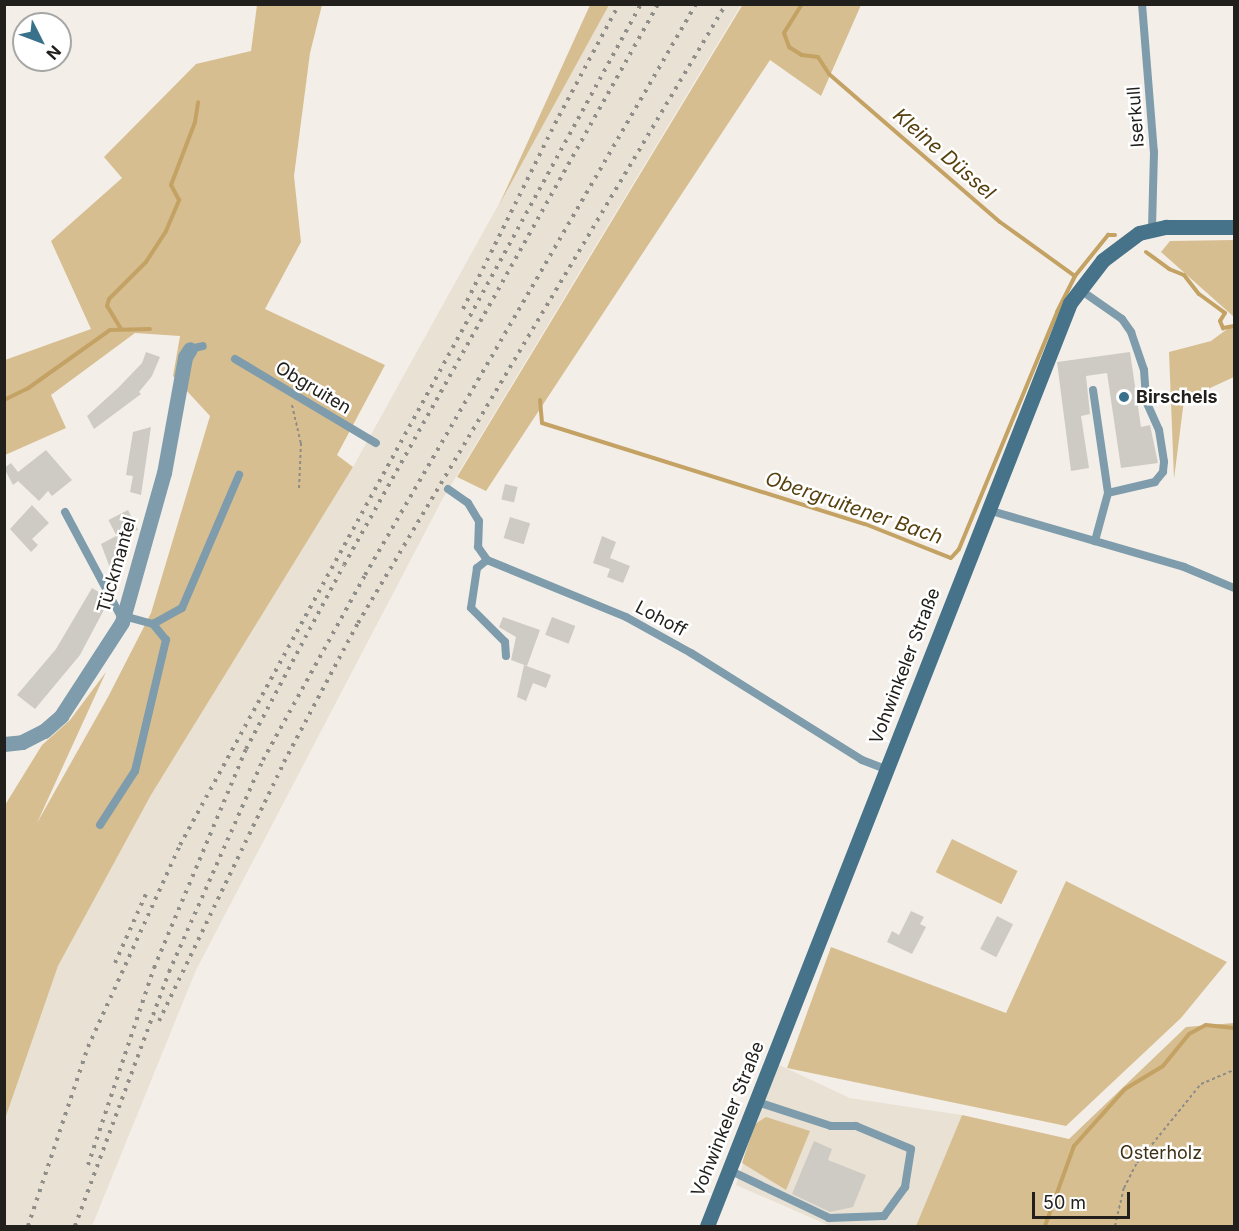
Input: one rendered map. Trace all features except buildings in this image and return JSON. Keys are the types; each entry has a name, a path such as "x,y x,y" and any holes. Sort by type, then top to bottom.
{"street":[{"name":"Vohwinkeler Straße","path":"706,1227 757,1102 1065,312 1078,288 1117,248 1152,228 1234,227"},
{"name":"Tückmantel","path":"4,744 22,742 45,731 61,716 123,619 164,473 185,357 196,348"}],"lane":[{"name":"Iserkull","path":"1142,4 1154,152 1152,228"},
{"path":"1078,288 1115,314 1131,332 1144,370 1146,401 1159,430 1164,462 1163,472 1155,482 1108,493"},
{"name":"Obgruiten","path":"235,359 376,442"},
{"path":"1094,390 1108,493 1095,541"},
{"path":"65,512 107,585 123,619 153,624 182,608 239,475"},
{"path":"448,489 468,503 479,521 478,547 487,560 477,568 471,608 506,642 506,656"},
{"path":"986,510 1208,575 1234,588"},
{"name":"Lohoff","path":"487,560 626,618 691,653 862,760 885,769"},
{"path":"100,825 135,771 166,640 153,624"},
{"path":"729,1170 829,1218 884,1216 905,1188 911,1149 856,1126 831,1126 757,1102"}],"path":[{"path":"287,388 301,443 299,489"},
{"path":"1115,1227 1124,1188 1137,1163 1201,1084 1234,1071"}],"shaded area":[{"path":"609,5 741,5 442,500 196,970 92,1226 5,1226 5,1119 58,966 151,795 353,467"},
{"path":"777,1064 850,1098 962,1115 916,1226 830,1226 736,1185"}],"green space":[{"path":"743,4 861,5 821,96 770,60 486,491 457,477"},
{"path":"257,5 322,5 310,53 294,176 301,242 265,309 385,365 337,455 353,467 151,795 58,966 5,1119 5,805 42,745 70,720 106,672 37,823 108,697 151,613 210,416 173,376 180,336 135,333 51,395 66,428 5,455 5,360 91,329 51,241 122,178 104,157 196,64 251,51"},
{"path":"590,5 609,5 499,205"},
{"path":"1234,240 1234,317 1161,252 1170,241"},
{"path":"1234,324 1234,377 1184,400 1174,479 1169,352 1211,341"},
{"path":"952,839 1018,871 1001,904 936,872"},
{"path":"1066,881 1227,962 1181,1018 1066,1126 787,1068 831,947 1006,1013"},
{"name":"Osterholz","path":"1234,1023 1234,1226 916,1226 962,1115 1069,1139 1186,1027"},
{"path":"766,1117 810,1131 786,1190 742,1163 755,1124"}],"waterway":[{"name":"Kleine Düssel","path":"802,4 784,33 789,47 802,55 818,57 829,74 1000,222 1075,276 1108,235 1115,235"},
{"path":"121,329 107,306 109,299 146,262 166,231 179,200 171,185 195,122 198,102"},
{"name":"Kleine Düssel","path":"1146,252 1169,269 1184,275 1199,294 1225,313 1220,321 1223,328 1234,326"},
{"name":"Obergruitener Bach","path":"540,400 542,423 865,524 951,558 959,549 1057,312 1075,276"},
{"name":"Obergruitener Bach","path":"4,400 27,389 110,330 150,329"},
{"path":"1045,1226 1074,1146 1125,1089 1163,1066 1189,1034 1206,1025 1234,1028"}],"railway":[{"path":"463,309 559,116 619,4"},
{"path":"28,1226 88,1047 180,845 641,4"},
{"path":"88,1165 154,968 246,749 344,565 658,4"},
{"path":"75,1226 169,972 263,760 365,575 696,4"},
{"path":"159,1021 284,762 358,623 726,4"},
{"path":"115,963 146,894"}],"place":[{"name":"Birschels","path":"1124,397"}]}
